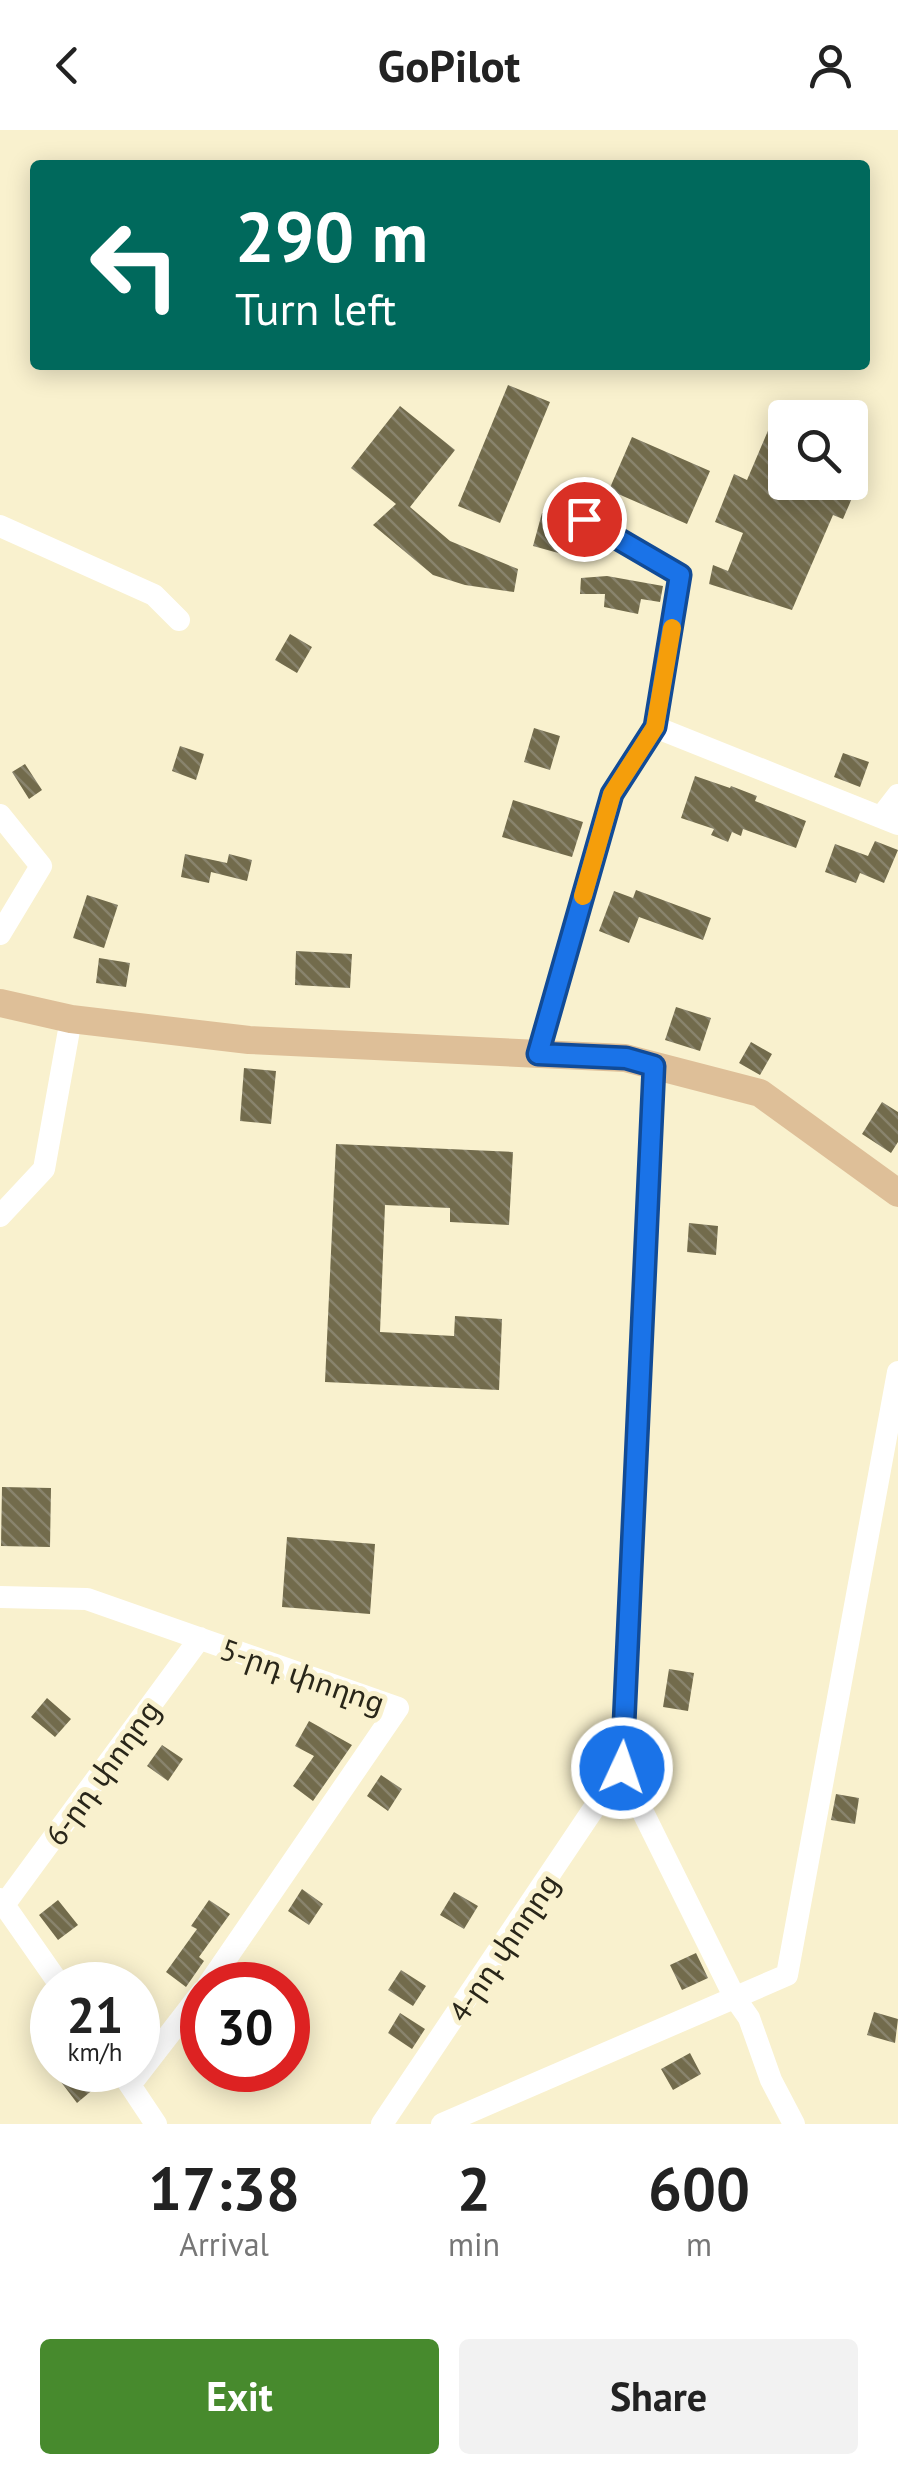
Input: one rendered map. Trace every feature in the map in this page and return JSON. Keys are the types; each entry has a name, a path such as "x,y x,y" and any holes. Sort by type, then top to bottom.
{"main road":[{"path":"0,1003 71,1019 249,1040 626,1058 760,1092 898,1193"}],"street":[{"path":"538,1054 612,794 655,727 680,575 584,519"},
{"path":"0,526 154,596 179,620"},
{"path":"655,727 889,820 898,795"},
{"path":"0,815 41,866 0,934"},
{"path":"0,1216 44,1169 71,1019"},
{"path":"654,1066 622,1768 735,1998 749,2018 771,2080 794,2124"},
{"path":"442,2124 787,1975 898,1372"},
{"name":"5-րդ փողոց","path":"0,1597 87,1599 398,1708 224,1962"},
{"name":"6-րդ փողոց","path":"2,1902 200,1638"},
{"name":"4-րդ փողոց","path":"382,2124 622,1768"},
{"path":"2,1902 44,1962"},
{"path":"160,2039 180,2017"},
{"path":"134,2092 156,2124"}],"building":[{"path":"508,385 550,402 500,523 458,506"},
{"path":"400,406 455,450 410,507 450,541 518,569 514,592 465,585 433,575 373,525 396,504 351,468"},
{"path":"768,431 768,500 851,500 843,519 833,515 792,610 709,584 713,565 728,571 743,533 715,522 734,474 747,480"},
{"path":"632,437 710,471 687,524 609,490"},
{"path":"542,513 569,521 562,554 533,546"},
{"path":"607,576 663,586 660,602 641,599 638,614 604,607 605,594 580,594 581,578"},
{"path":"290,634 312,647 297,673 275,660"},
{"path":"534,728 560,736 550,770 524,762"},
{"path":"180,746 204,754 196,780 172,771"},
{"path":"843,753 869,762 860,787 834,777"},
{"path":"25,764 42,790 29,799 12,772"},
{"path":"695,776 757,796 755,801 806,821 796,848 743,829 741,836 732,832 728,842 711,835 714,829 681,818"},
{"path":"513,800 583,822 572,857 502,837"},
{"path":"875,841 898,850 884,883 860,873 856,883 825,872 835,844 868,856"},
{"path":"185,854 227,863 229,854 252,860 247,881 211,872 209,883 181,877"},
{"path":"636,890 711,918 703,940 639,917 629,943 599,931 614,891 633,898"},
{"path":"87,895 118,905 104,948 73,938"},
{"path":"296,951 352,954 350,988 295,985"},
{"path":"99,958 130,963 126,987 96,983"},
{"path":"676,1007 711,1018 700,1051 665,1040"},
{"path":"751,1042 772,1054 760,1075 739,1063"},
{"path":"244,1068 276,1071 271,1124 240,1121"},
{"path":"882,1102 898,1112 898,1142 891,1153 862,1134"},
{"path":"336,1144 513,1152 509,1225 450,1222 450,1208 385,1205 380,1332 454,1336 455,1316 502,1319 499,1390 325,1382"},
{"path":"689,1223 718,1226 716,1255 687,1252"},
{"path":"2,1487 51,1488 50,1547 1,1546"},
{"path":"287,1537 375,1544 370,1614 282,1607"},
{"path":"669,1669 694,1673 688,1711 663,1707"},
{"path":"47,1698 71,1719 55,1737 31,1717"},
{"path":"309,1721 352,1745 313,1801 293,1786 314,1756 295,1746"},
{"path":"162,1745 183,1759 168,1781 147,1766"},
{"path":"381,1775 402,1789 388,1811 367,1796"},
{"path":"836,1794 859,1798 855,1824 831,1820"},
{"path":"302,1889 323,1904 309,1925 288,1911"},
{"path":"454,1892 478,1906 464,1929 440,1915"},
{"path":"58,1900 78,1925 58,1940 39,1915"},
{"path":"209,1900 230,1914 199,1957 203,1962 180,1962 180,1982 166,1972 197,1929 191,1926"},
{"path":"696,1953 708,1978 682,1990 670,1965"},
{"path":"401,1970 426,1986 413,2006 388,1990"},
{"path":"874,2012 898,2019 895,2043 867,2035"},
{"path":"400,2013 425,2029 412,2049 388,2033"},
{"path":"690,2053 701,2074 673,2090 661,2069"},
{"path":"69,2092 90,2092 77,2103"}],"slow traffic":[{"path":"583,896 612,794 655,727 672,628"}],"route":[{"path":"584,519 680,575 655,727 612,794 538,1054 626,1058 654,1066 622,1768"}]}
